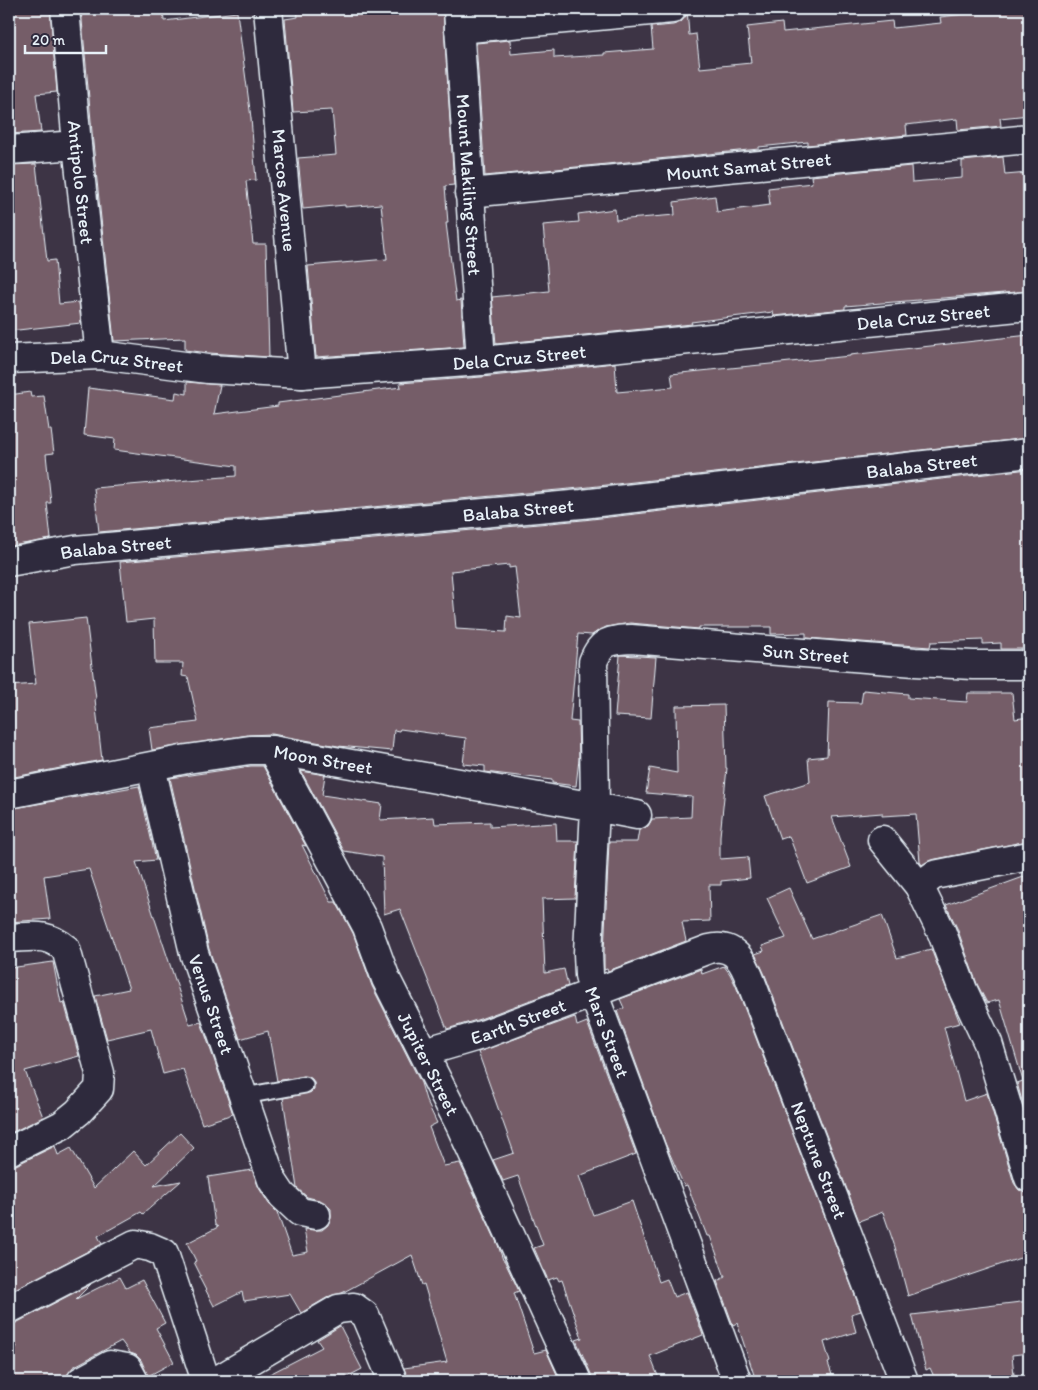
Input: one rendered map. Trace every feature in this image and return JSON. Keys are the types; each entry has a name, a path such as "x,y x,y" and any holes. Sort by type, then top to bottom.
{"street":[{"name":"Antipolo Street","path":"65,9 77,145 100,355"},
{"name":"Marcos Avenue","path":"268,9 302,374"},
{"path":"458,19 672,9"},
{"name":"Mount Makiling Street","path":"458,19 481,361"},
{"name":"Mount Samat Street","path":"469,194 1029,139"},
{"path":"9,150 77,145"},
{"name":"Dela Cruz Street","path":"9,359 100,355 208,369 302,374 481,361 1029,306"},
{"name":"Balaba Street","path":"9,562 75,550 582,504 1029,453"},
{"name":"Sun Street","path":"593,662 599,648 605,643 631,639 916,662 1029,665"},
{"name":"Mars Street","path":"593,662 595,807 588,953 589,975 593,992 737,1381"},
{"name":"Moon Street","path":"9,794 231,752 272,750 637,815"},
{"name":"Jupiter Street","path":"272,750 367,927 386,979 460,1125 577,1381"},
{"name":"Venus Street","path":"151,767 194,953 272,1180 282,1195 300,1212 316,1215"},
{"path":"882,840 919,886 942,933 963,990 988,1043 1029,1178"},
{"path":"919,886 934,874 1029,856"},
{"path":"9,938 43,936 56,940 66,949 100,1073 99,1089 78,1112 62,1125 9,1151"},
{"name":"Earth Street","path":"424,1052 485,1034 709,949 722,948"},
{"name":"Neptune Street","path":"722,948 733,952 740,958 744,967 904,1381"},
{"path":"9,1309 135,1244 150,1247 164,1253 206,1381"},
{"path":"216,1381 338,1309 354,1307 365,1315 392,1381"},
{"path":"81,1381 110,1365 127,1368 134,1381"}],"lane":[{"path":"244,1096 305,1085"}],"building":[{"path":"9,9 50,9 57,92 36,94 41,132 9,134 9,106 11,105"},
{"path":"81,9 163,9 164,21 237,12 251,118 256,180 246,181 253,244 266,244 269,357 185,350 185,338 114,341"},
{"path":"297,9 443,9 454,185 445,186 448,223 446,223 456,301 461,300 464,347 316,357 308,266 387,259 381,204 303,209 298,158 336,155 332,110 293,112 285,19 298,17"},
{"path":"687,9 689,35 696,34 700,68 751,63 747,27 782,23 783,32 892,21 893,28 941,23 940,17 1005,9 1029,9 1029,115 1000,118 1001,126 958,130 957,119 906,125 907,135 808,145 808,142 759,147 759,149 485,176 476,43 510,40 511,54 554,50 554,58 604,55 604,53 653,49 651,27 673,25 681,22 686,16"},
{"path":"1003,157 1005,175 1029,173 1029,291 845,306 845,309 774,316 773,312 691,322 692,324 496,344 492,297 549,291 543,225 579,222 578,214 615,209 616,220 675,215 674,202 715,196 717,212 770,205 768,188 812,183 811,176 911,166 912,182 962,178 962,161"},
{"path":"36,164 47,261 55,260 59,304 79,302 81,323 9,331 9,165"},
{"path":"1029,335 1029,438 580,488 99,532 94,488 236,476 236,466 114,450 115,439 84,435 88,388 175,399 176,392 187,394 187,382 220,385 214,414 278,406 278,403 401,387 400,383 482,377 615,363 617,392 673,387 671,374"},
{"path":"30,392 31,397 44,396 49,430 51,430 54,453 46,454 51,503 47,503 51,539 12,546 9,513 9,473 12,472 9,442 9,395"},
{"path":"1029,469 1029,649 1001,649 1001,643 983,644 983,640 931,642 930,647 806,638 806,633 771,634 771,627 699,627 699,629 630,623 606,627 592,635 578,634 570,721 578,722 579,759 576,786 552,783 552,780 485,772 485,766 463,764 466,738 400,729 399,731 394,730 392,751 338,746 272,734 248,735 152,750 149,728 198,722 188,677 182,676 183,663 155,663 154,619 126,622 120,562 583,520","holes":["509,565 509,568 515,567 521,618 507,616 506,632 456,629 451,571"]},
{"path":"86,618 102,760 9,778 9,686 36,684 29,624"},
{"path":"620,655 656,657 651,718 615,716"},
{"path":"863,690 908,694 908,698 967,702 968,693 1012,693 1015,719 1029,717 1029,841 931,860 922,865 920,862 916,814 882,816 882,813 832,817 851,867 807,883 789,836 780,839 765,796 810,782 808,758 827,756 829,702 861,703"},
{"path":"724,705 727,768 720,836 720,859 748,857 750,878 721,881 721,885 709,885 710,921 682,922 686,941 608,971 607,969 604,970 609,842 637,842 639,830 648,826 652,819 691,817 692,797 646,793 650,768 677,773 676,706"},
{"path":"251,766 263,766 306,846 302,845 331,902 336,902 353,933 372,986 421,1083 426,1100 437,1123 429,1127 444,1166 460,1163 498,1245 503,1260 519,1291 514,1293 534,1353 546,1350 560,1381 408,1381 404,1368 447,1362 424,1284 422,1285 412,1255 342,1293 330,1296 301,1313 290,1294 244,1301 242,1292 214,1306 199,1277 201,1276 194,1262 196,1261 187,1243 218,1227 215,1225 208,1177 252,1170 259,1188 269,1204 277,1212 292,1255 308,1252 304,1229 322,1230 328,1225 331,1217 331,1209 326,1204 307,1197 297,1188 283,1098 311,1092 314,1089 314,1083 312,1079 304,1076 277,1081 268,1031 240,1039 209,949 170,778"},
{"path":"301,771 325,775 322,795 382,804 380,820 434,817 435,824 490,822 490,827 556,823 557,841 578,841 575,898 542,899 545,973 564,969 568,986 480,1019 447,1029 400,909 384,914 382,857 344,851"},
{"path":"139,786 156,860 136,862 190,1025 201,1022 233,1114 202,1124 183,1069 163,1074 151,1029 107,1039 95,996 129,989 89,869 44,876 50,919 9,922 9,809"},
{"path":"1029,875 1029,1125 1017,1083 1023,1081 999,1000 987,1003 977,984 957,928 946,905"},
{"path":"789,888 812,939 882,915 897,958 931,949 960,1023 944,1027 964,1101 987,1093 1014,1183 1019,1190 1029,1193 1029,1255 908,1296 895,1247 883,1212 859,1221 765,975 755,954 764,951 762,946 786,938 767,898"},
{"path":"53,962 61,1003 64,1002 79,1056 25,1071 43,1117 9,1134 9,968"},
{"path":"724,966 736,986 861,1311 851,1314 856,1332 824,1342 834,1381 756,1381 737,1323 733,1325 717,1281 725,1277 710,1236 707,1236 687,1185 684,1186 665,1143 617,1011 624,1008 620,999 701,969 702,974"},
{"path":"575,1017 577,1026 587,1022 636,1154 579,1176 593,1215 632,1201 659,1282 667,1279 674,1297 687,1292 703,1335 650,1356 660,1381 592,1381 591,1374 576,1340 582,1338 562,1280 559,1281 557,1277 548,1280 534,1248 543,1245 518,1176 503,1181 493,1160 514,1153 478,1052"},
{"path":"180,1133 194,1148 154,1186 181,1181 143,1214 141,1212 98,1236 102,1244 9,1292 9,1166 16,1165 55,1146 58,1155 71,1148 94,1188 133,1151 146,1165"},
{"path":"120,1277 126,1288 142,1280 165,1323 156,1328 174,1362 148,1376 141,1360 136,1355 130,1353 121,1341 73,1367 67,1376 59,1381 9,1381 9,1353 17,1347 9,1333 9,1325 91,1284 76,1299"},
{"path":"1029,1301 1029,1353 1012,1355 1014,1375 974,1381 957,1381 953,1374 936,1381 930,1368 926,1370 912,1315"},
{"path":"340,1326 362,1369 339,1381 256,1381 322,1347 317,1340"}]}
